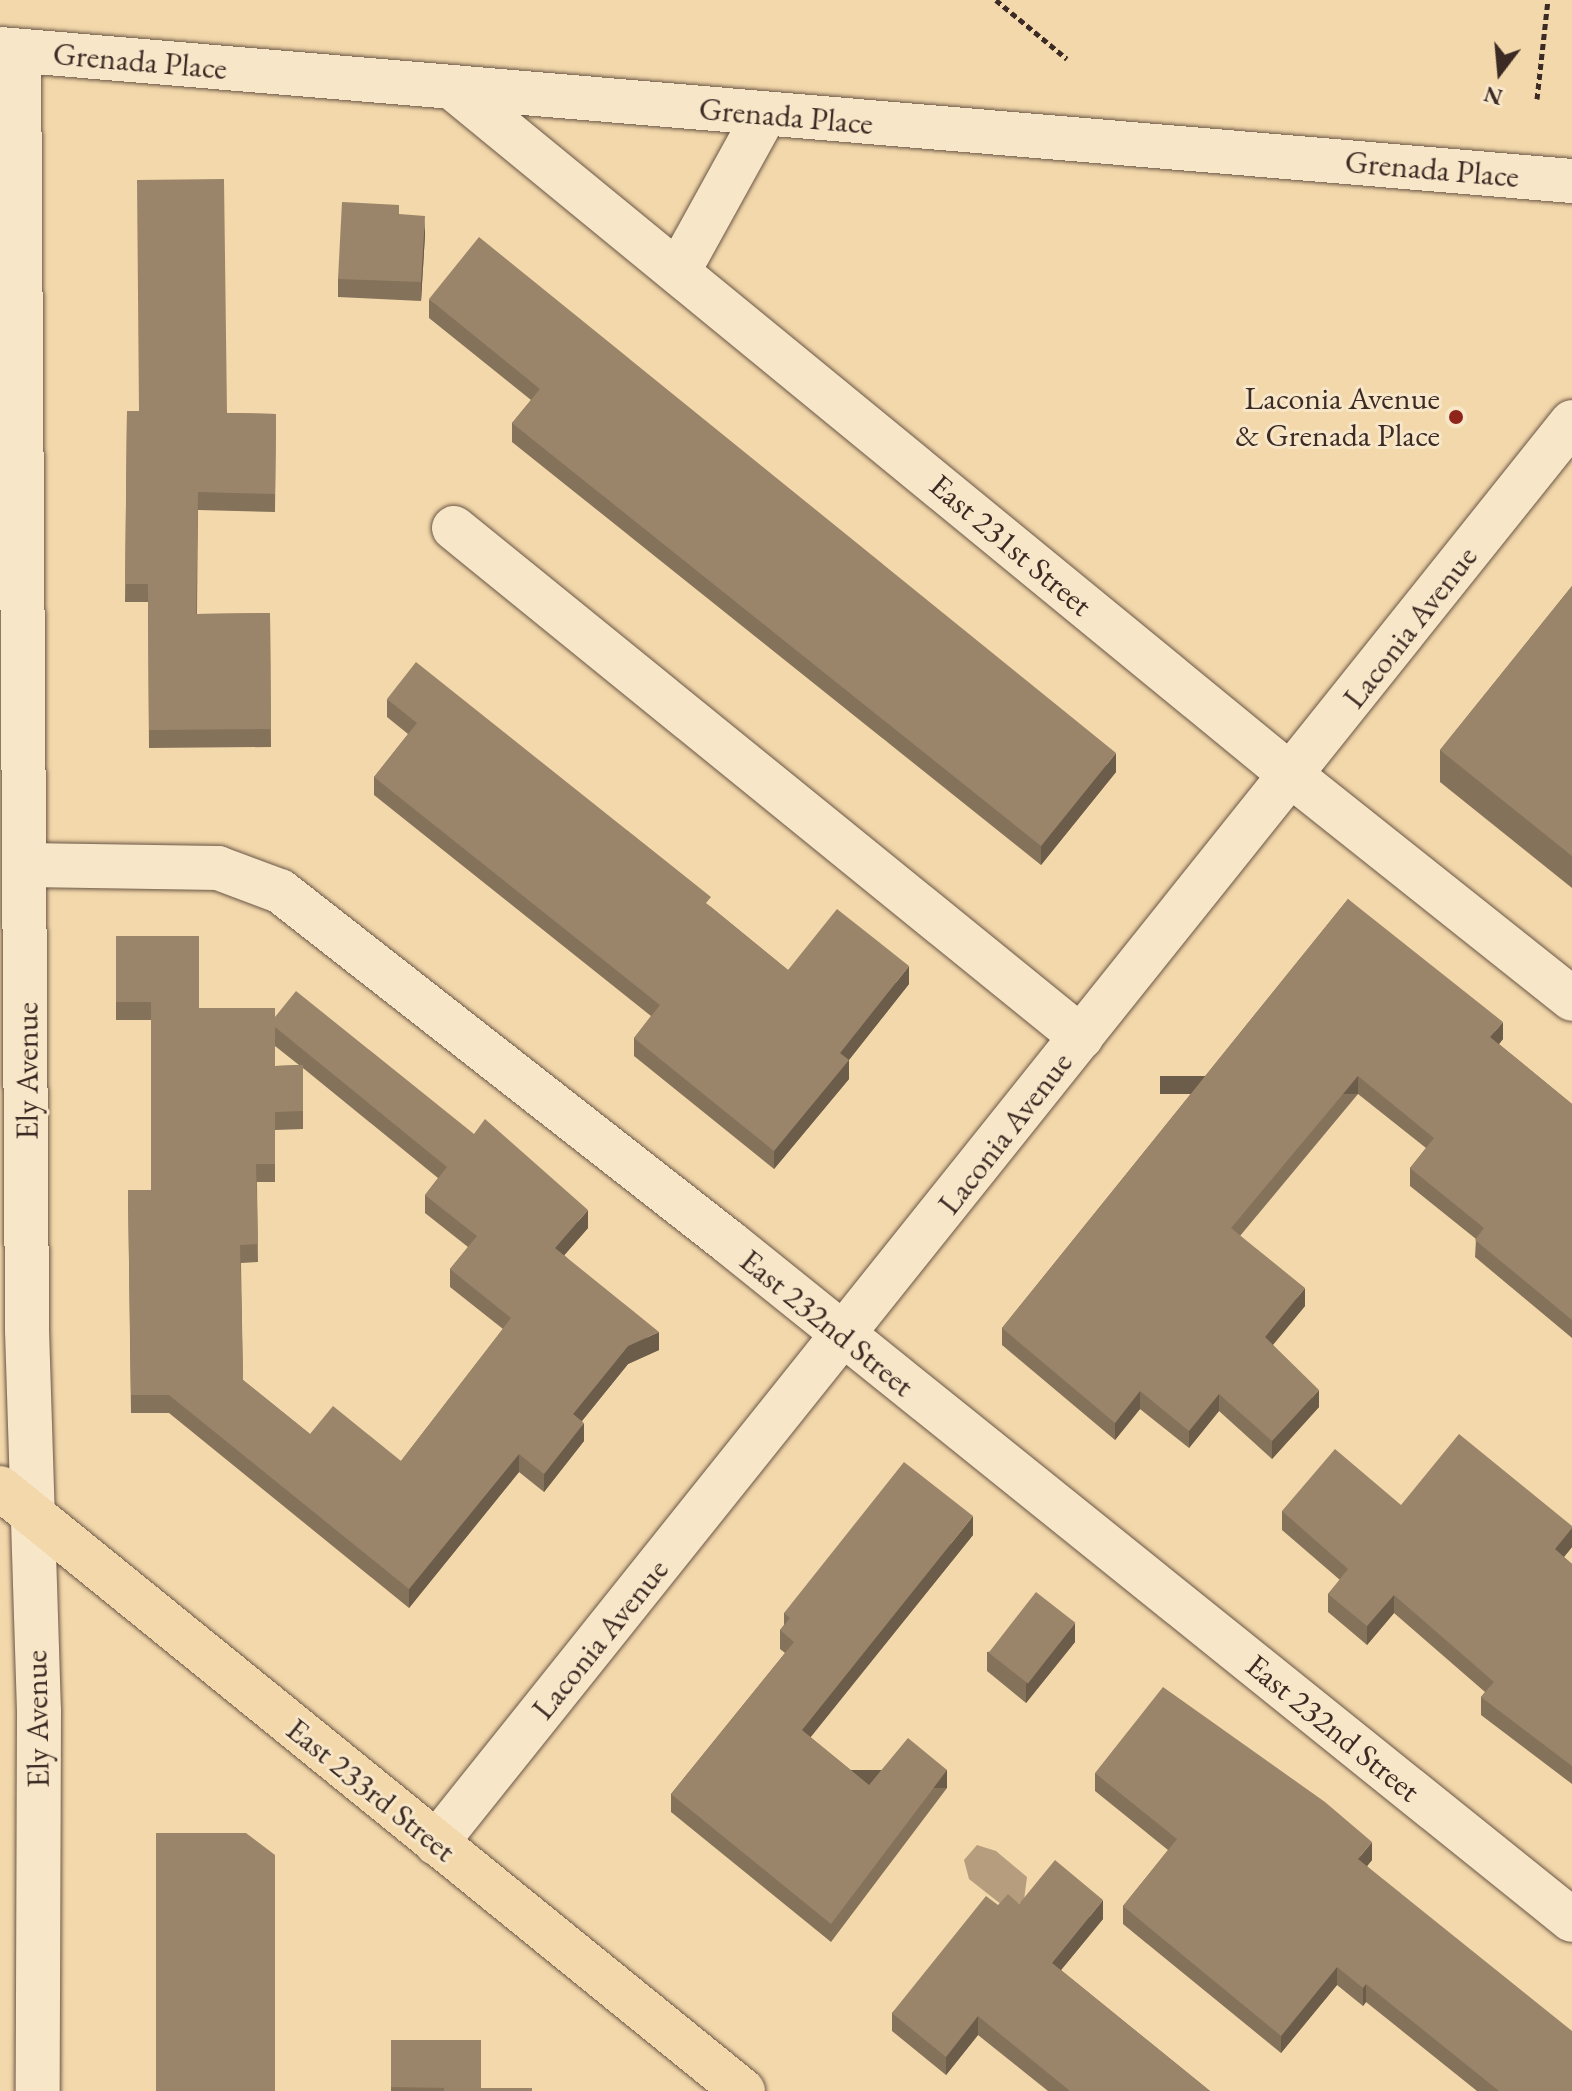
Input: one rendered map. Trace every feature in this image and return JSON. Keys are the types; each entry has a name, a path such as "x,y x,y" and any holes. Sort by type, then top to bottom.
{"main road":[{"name":"East 233rd Street","path":"10,1514 436,1843 734,2088"}],"street":[{"name":"Grenada Place","path":"9,50 1572,181"},
{"name":"Ely Avenue","path":"9,50 10,373 27,865 10,1514 39,1711 38,2091"},
{"name":"East 231st Street","path":"453,88 679,270 1292,776 1572,999"},
{"path":"679,270 765,114"},
{"name":"Laconia Avenue","path":"436,1843 1572,422"},
{"path":"454,528 1081,1037"},
{"name":"East 232nd Street","path":"27,865 218,868 280,891 1572,1920"}],"path":[{"path":"996,0 1067,59"},
{"path":"1537,99 1548,0"}],"shaded area":[{"path":"977,1845 996,1851 1027,1877 1024,1900 1014,1907 1002,1905 969,1879 964,1860"}],"building":[{"path":"224,179 227,413 276,414 275,494 198,492 196,614 270,613 271,729 149,730 148,584 125,584 127,411 139,411 137,180"},
{"path":"342,202 399,205 399,214 425,216 421,282 338,279"},
{"path":"479,237 1116,753 1041,846 512,423 540,389 429,299"},
{"path":"1572,586 1572,856 1440,750"},
{"path":"416,662 711,897 706,903 788,970 837,909 909,966 840,1053 849,1060 774,1151 634,1038 660,1005 374,777 417,723 387,699"},
{"path":"1348,899 1503,1022 1490,1037 1572,1104 1572,1320 1475,1240 1484,1228 1410,1168 1434,1138 1358,1076 1231,1228 1305,1288 1265,1337 1319,1390 1272,1441 1219,1394 1189,1431 1140,1391 1115,1423 1002,1328"},
{"path":"116,936 199,936 199,1008 275,1008 275,1017 296,991 474,1134 485,1119 588,1210 555,1248 659,1332 628,1346 573,1414 584,1423 544,1474 519,1454 409,1589 169,1395 131,1395 128,1190 151,1190 151,1002 116,1002","holes":["275,1027 447,1167 425,1195 477,1236 450,1269 511,1318 401,1461 333,1406 310,1434 243,1380 240,1245 258,1244 256,1164 275,1164 275,1112 303,1111 303,1065 275,1066"]},
{"path":"1459,1434 1572,1526 1555,1549 1572,1564 1572,1766 1481,1697 1494,1682 1394,1595 1367,1626 1328,1594 1348,1569 1282,1511 1335,1449 1401,1505"},
{"path":"904,1462 973,1516 802,1730 869,1785 908,1738 947,1770 831,1924 671,1794 794,1642 780,1630 790,1618 784,1613"},
{"path":"1036,1592 1075,1623 1028,1683 989,1653"},
{"path":"1163,1687 1325,1802 1372,1842 1358,1859 1572,2031 1572,2091 1499,2091 1366,1984 1363,1988 1337,1967 1281,2036 1123,1906 1177,1839 1095,1773"},
{"path":"156,1833 246,1833 275,1855 275,2091 156,2091"},
{"path":"1055,1860 1103,1900 1052,1963 1210,2091 1070,2091 978,2016 946,2057 892,2013 986,1896 998,1905 1008,1894 1019,1904"},
{"path":"391,2040 481,2040 481,2088 532,2088 532,2091 444,2091 444,2088 391,2087"}],"place":[{"name":"Laconia Avenue & Grenada Place","path":"1456,417"}]}
